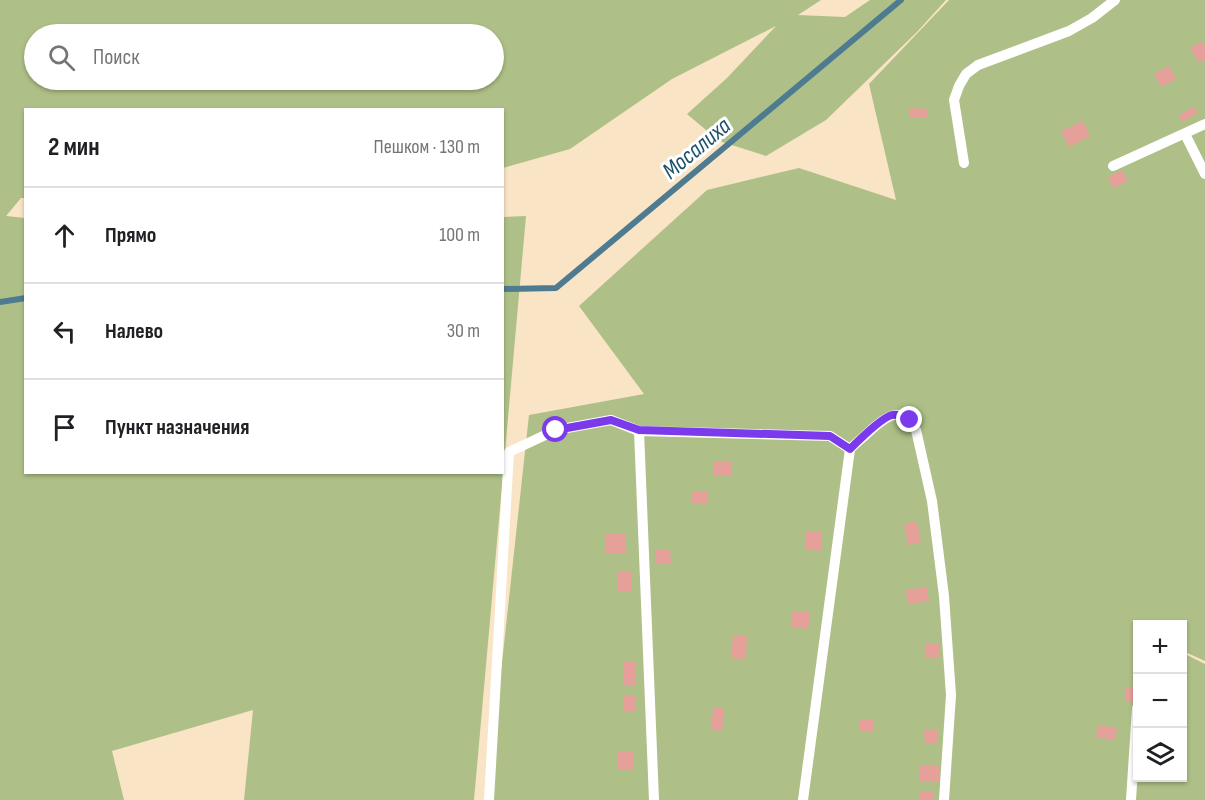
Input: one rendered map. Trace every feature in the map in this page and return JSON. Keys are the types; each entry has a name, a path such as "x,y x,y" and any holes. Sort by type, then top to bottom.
{"lane":[{"path":"964,163 954,100 958,86 966,74 978,65 1069,32 1115,0"},
{"path":"1113,166 1205,124"},
{"path":"1185,134 1205,174"},
{"path":"803,800 850,449 884,419 893,415 910,420 916,430 932,501 945,607 951,695 944,800"},
{"path":"489,800 509,452 556,430 611,420 639,430 830,436 850,449"},
{"path":"639,430 654,800"},
{"path":"1131,800 1136,728"}],"green space":[{"path":"0,0 821,0 798,15 845,17 870,0 946,0 917,32 826,120 766,156 719,141 687,114 727,78 776,26 672,79 570,149 504,168 504,108 24,108 24,198 21,198 6,216 24,218 24,474 503,474 474,800 244,800 253,710 112,751 124,800 0,800"},
{"path":"949,0 1205,0 1205,661 1187,653 1187,620 1133,620 1133,782 1187,782 1187,655 1205,664 1205,800 487,800 529,415 644,394 579,306 707,190 799,168 896,200 869,84"},
{"path":"526,216 504,463 504,217"}],"building":[{"path":"1202,41 1205,47 1205,59 1199,63 1190,48"},
{"path":"1169,66 1176,79 1161,87 1154,74"},
{"path":"1194,107 1198,113 1182,122 1179,115"},
{"path":"910,108 927,109 927,118 909,117"},
{"path":"1083,121 1090,136 1069,147 1061,131"},
{"path":"1122,170 1128,181 1113,188 1108,177"},
{"path":"713,461 731,461 732,476 713,476"},
{"path":"692,492 708,492 708,504 692,504"},
{"path":"917,521 921,542 908,545 904,524"},
{"path":"806,531 822,532 821,551 805,549"},
{"path":"606,534 625,534 625,554 605,554"},
{"path":"655,549 670,549 671,563 656,563"},
{"path":"617,572 631,572 631,591 617,591"},
{"path":"927,587 929,601 908,604 906,590"},
{"path":"792,611 810,612 808,629 791,627"},
{"path":"733,635 747,636 746,659 731,658"},
{"path":"925,644 939,644 940,657 926,658"},
{"path":"623,662 636,662 636,685 623,685"},
{"path":"1125,688 1133,688 1133,701 1125,702"},
{"path":"623,695 635,695 635,712 623,712"},
{"path":"713,708 724,708 722,731 711,730"},
{"path":"859,719 873,719 873,732 859,732"},
{"path":"1098,725 1117,728 1115,740 1096,737"},
{"path":"924,729 938,729 938,743 925,743"},
{"path":"618,752 633,752 633,770 618,770"},
{"path":"919,765 939,765 939,782 919,782"},
{"path":"919,791 934,791 934,800 920,800"}],"waterway":[{"name":"Мосалиха","path":"504,289 556,288 901,0"},
{"name":"Мосалиха","path":"0,302 24,298"}],"route":[{"path":"556,430 611,420 639,430 830,436 850,449 884,419 893,415 910,420"}]}
